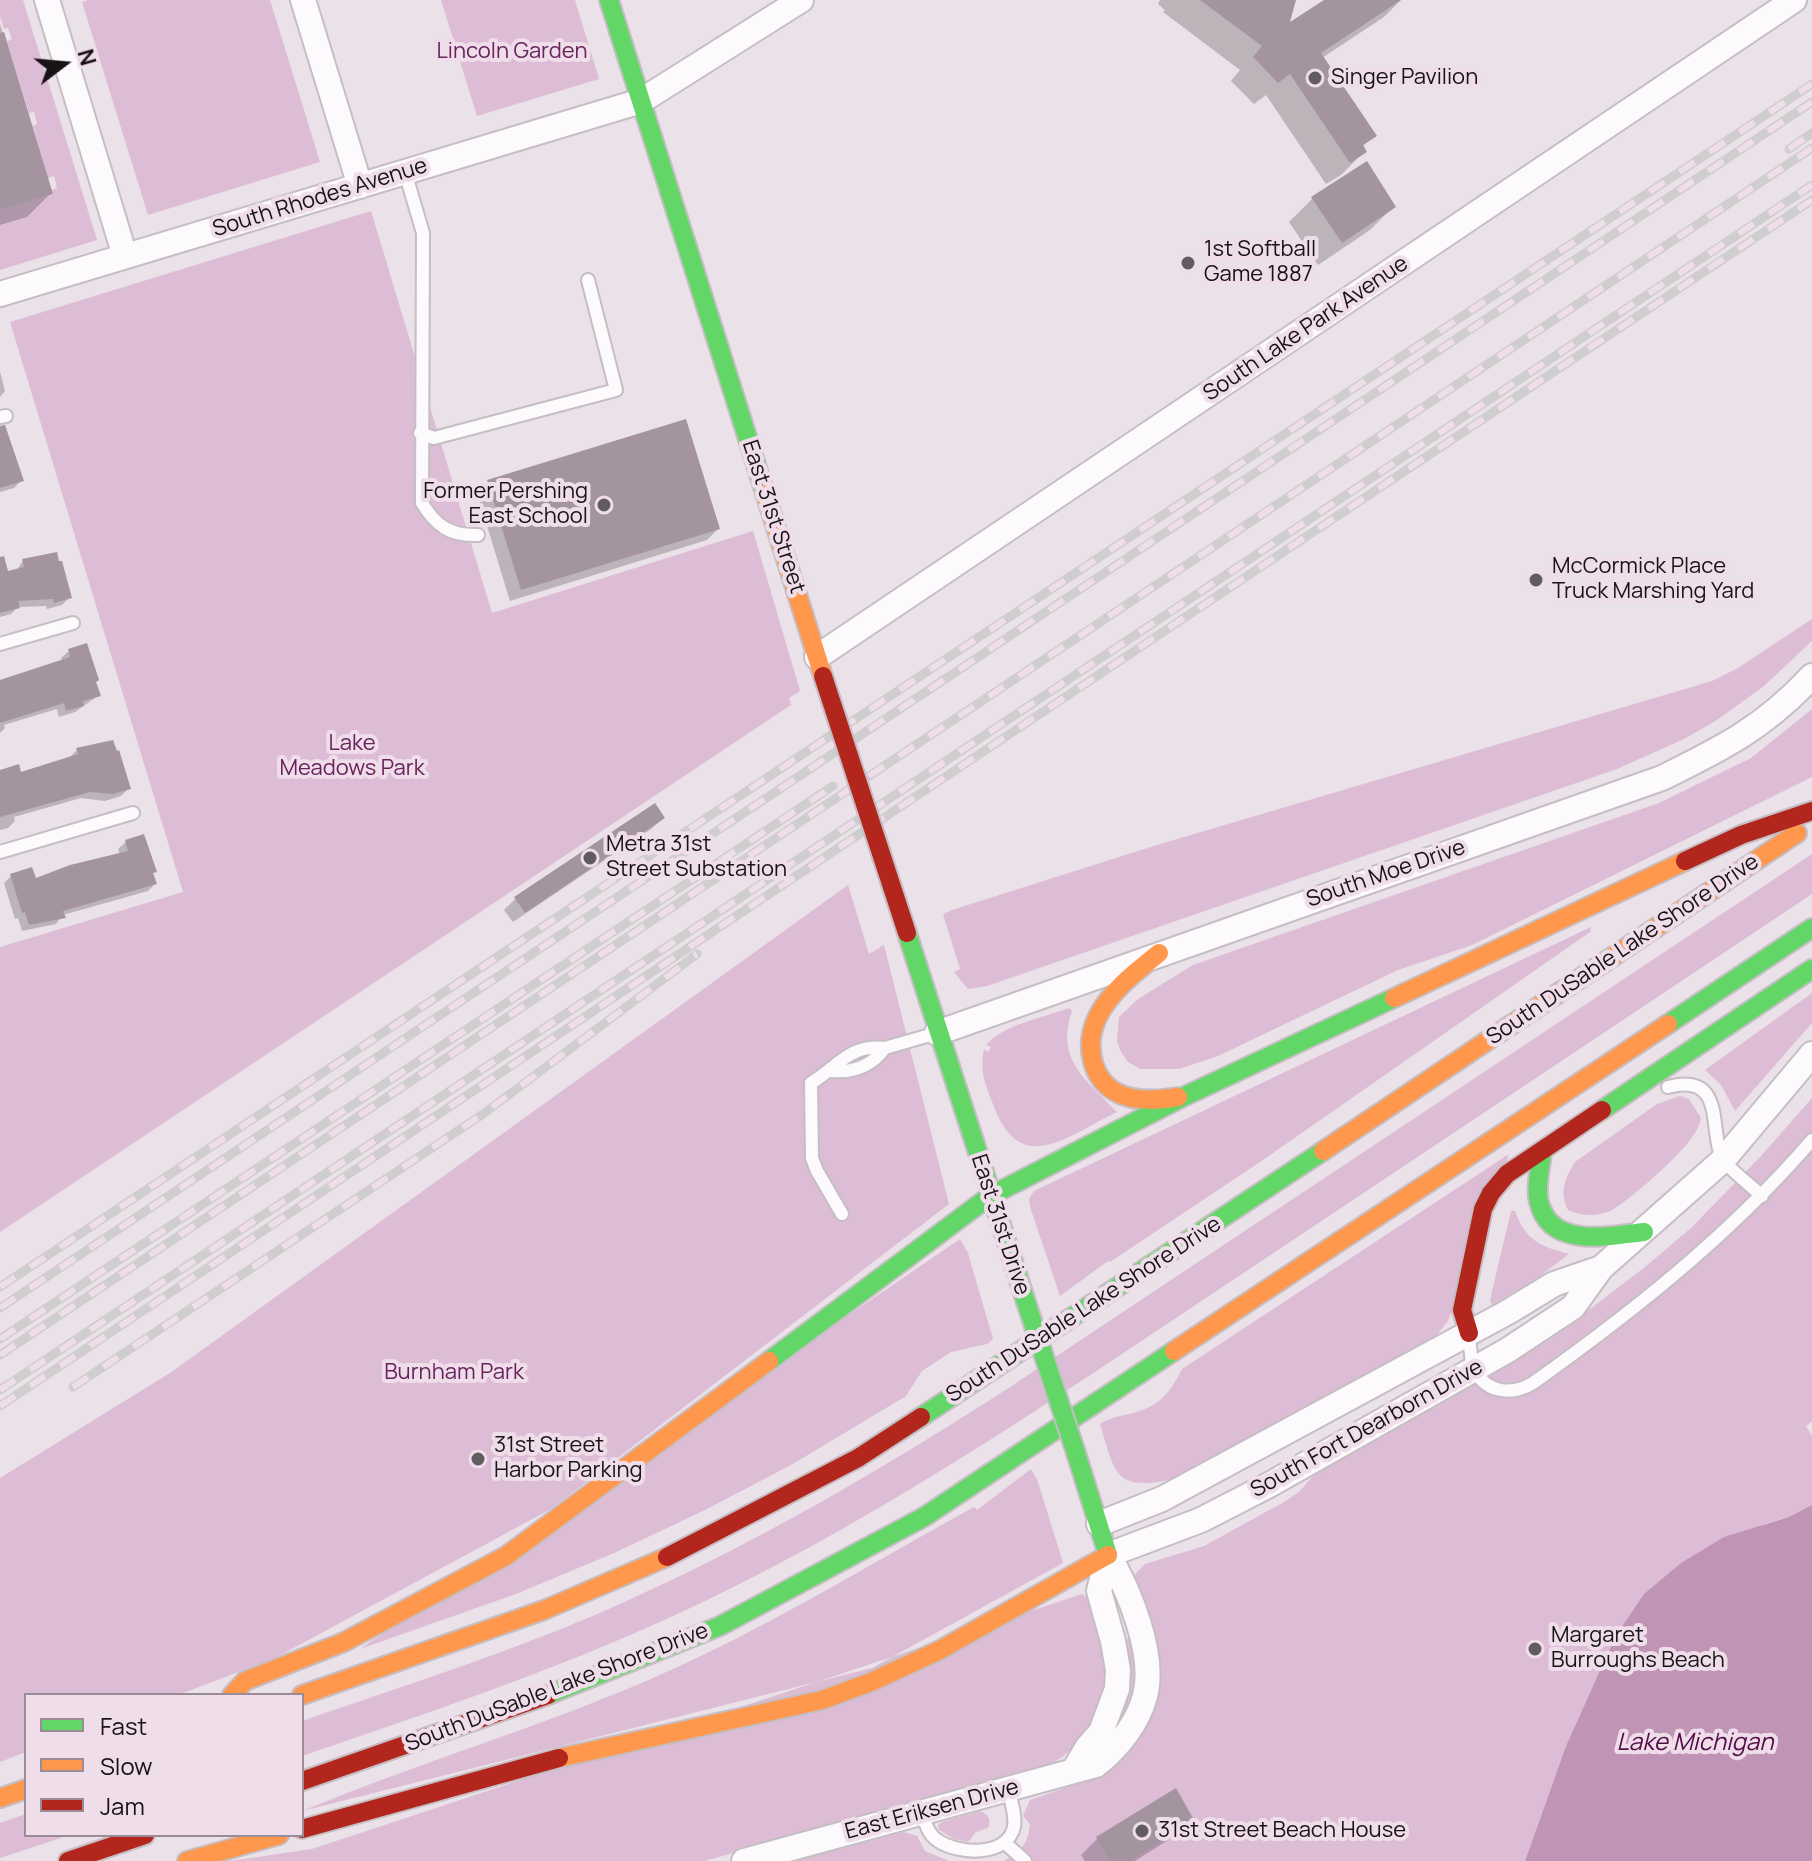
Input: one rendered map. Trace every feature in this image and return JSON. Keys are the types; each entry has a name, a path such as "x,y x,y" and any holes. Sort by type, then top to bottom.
{"main road":[{"name":"East 31st Street","path":"609,0 937,1033"},
{"path":"234,1693 245,1681 344,1642 506,1556 990,1196 1185,1096 1741,835 1812,811"},
{"name":"South DuSable Lake Shore Drive","path":"304,1694 456,1643 608,1583 682,1551 858,1458 1175,1251 1812,823"},
{"name":"South DuSable Lake Shore Drive","path":"304,1780 505,1711 720,1626 924,1517 1812,928"},
{"path":"1159,953 1108,999 1089,1035 1090,1056 1100,1078 1112,1091 1133,1099 1185,1096"},
{"path":"1469,1333 1462,1310 1483,1209 1491,1193 1507,1174 1812,969"},
{"name":"East 31st Drive","path":"937,1033 1108,1555"},
{"path":"1542,1151 1539,1201 1545,1218 1553,1228 1565,1234 1590,1237 1644,1232"},
{"path":"304,1828 577,1753 822,1700 871,1682 940,1650 1108,1555"},
{"path":"0,1798 24,1790"},
{"path":"68,1861 139,1837"},
{"path":"187,1861 272,1837"}],"street":[{"path":"47,0 125,256"},
{"path":"303,0 360,186"},
{"name":"South Rhodes Avenue","path":"0,294 641,101 801,0"},
{"name":"South Lake Park Avenue","path":"820,666 1794,0"},
{"name":"South Moe Drive","path":"937,1033 1662,778 1721,749 1766,721 1812,676"},
{"name":"South Fort Dearborn Drive","path":"1108,1555 1201,1520 1269,1485 1474,1370 1573,1307 1601,1268 1723,1160 1812,1054"},
{"name":"South Fort Dearborn Drive","path":"1099,1524 1162,1499 1554,1284 1601,1268"},
{"name":"East Eriksen Drive","path":"744,1861 1096,1765 1111,1754 1129,1730 1146,1693 1146,1668 1124,1581 1108,1555"}],"lane":[{"path":"405,172 423,233 422,503 431,519 445,530 462,536 478,535"},
{"path":"420,433 434,438 616,390 588,280"},
{"path":"0,644 73,623"},
{"path":"0,852 133,813"},
{"path":"842,1214 812,1158 811,1083 831,1071 847,1072 868,1065 885,1048 937,1033"},
{"path":"1655,1095 1667,1087 1682,1084 1694,1085 1706,1093 1713,1110 1723,1160 1762,1196"},
{"path":"1588,1118 1632,1110"},
{"path":"1469,1333 1474,1370 1486,1383 1502,1392 1519,1391 1654,1293 1711,1245 1762,1196 1812,1140"},
{"path":"922,1813 929,1832 939,1842 981,1850 1005,1843 1013,1830 1015,1818 1008,1789"},
{"path":"1005,1843 1025,1861"}],"green space":[{"path":"0,0 23,0 97,240 0,270 0,210 53,194 52,190 57,188 54,176 48,178 33,126 37,124 34,112 29,113 7,41 12,39 8,28 4,29 0,16"},
{"path":"270,0 320,162 148,215 82,2"},
{"name":"Lincoln Garden","path":"441,0 575,0 599,79 477,116"},
{"name":"Lake Meadows Park","path":"371,211 492,613 753,531 800,691 789,698 791,705 0,1232 0,947 183,892 10,322"},
{"path":"1812,619 1812,641 1764,686 1684,739 1617,769 987,986 968,989 954,972 960,969 943,914 952,910 1157,845 1712,681 1738,668"},
{"path":"1812,709 1812,777 1472,945 1398,970 1218,1056 1179,1069 1140,1069 1128,1062 1121,1052 1117,1041 1119,1017 1138,999 1193,965 1659,803 1751,758"},
{"path":"1812,854 1812,894 1111,1361 911,1489 774,1567 654,1625 505,1685 304,1755 304,1720 503,1651 583,1620 672,1580 817,1504 1004,1391"},
{"name":"Burnham Park","path":"848,885 869,954 884,945 949,1204 551,1509 275,1658 183,1693 24,1693 24,1753 0,1762 0,1478 170,1373"},
{"path":"1591,927 1590,932 1263,1160 1060,1296 1030,1207 1029,1199 1034,1191"},
{"path":"1812,993 1812,1023 1735,1111 1721,1085 1705,1070"},
{"path":"1069,1008 1072,1011 1068,1028 1071,1056 1085,1079 1117,1112 1063,1140 1031,1146 1017,1140 1004,1127 984,1078 984,1050 988,1052 991,1047 986,1045 1003,1032"},
{"path":"1680,1096 1689,1099 1701,1118 1684,1148 1640,1189 1610,1211 1589,1215 1568,1210 1564,1185 1575,1162 1657,1104"},
{"path":"1812,1098 1812,1421 1806,1426 1812,1436 1812,1505 1789,1517 1764,1524 1615,1637 1566,1746 1525,1861 1004,1861 1026,1842 1030,1824 1023,1816 1030,1800 1099,1773 1137,1731 1134,1580 1135,1574 1145,1564 1204,1546 1284,1502 1299,1492 1318,1470 1448,1400 1552,1338 1691,1228"},
{"path":"1509,1154 1448,1321 1437,1335 1175,1479 1140,1483 1121,1476 1110,1457 1100,1424 1156,1403 1171,1388 1182,1369"},
{"path":"1511,1211 1515,1211 1524,1229 1535,1241 1569,1254 1536,1279 1492,1305 1490,1300"},
{"path":"960,1239 968,1253 993,1339 987,1344 951,1352 922,1371 906,1396 791,1465 703,1511 516,1594 360,1649"},
{"path":"1031,1469 1037,1479 1063,1563 872,1668 304,1810 653,1678 775,1618 974,1507 977,1510"},
{"path":"1082,1594 1094,1603 1107,1665 1105,1696 1087,1733 1068,1753 1044,1768 704,1861 230,1861 312,1849"},
{"path":"1132,1639 1134,1653 1134,1686 1118,1731 1109,1734 1123,1642"},
{"path":"981,1811 989,1818 988,1828 976,1832 968,1842 954,1839 939,1830 938,1825 942,1822"},
{"path":"24,1815 24,1837 64,1837 0,1858 0,1823"},
{"path":"904,1832 917,1836 925,1851 949,1861 795,1861"}],"water":[{"name":"Lake Michigan","path":"1812,1505 1812,1861 1525,1861 1566,1746 1615,1637 1644,1594 1681,1563 1724,1537 1789,1517"}],"building":[{"name":"Singer Pavilion","path":"1200,0 1296,0 1290,22 1324,0 1401,0 1321,53 1377,136 1363,145 1367,152 1350,163 1290,74 1278,83 1253,57 1262,46"},
{"path":"4,32 53,194 0,210 0,33"},
{"path":"1367,161 1396,207 1342,243 1311,197"},
{"name":"Former Pershing East School","path":"686,419 720,529 521,590 487,480"},
{"path":"5,425 24,481 0,488 0,426"},
{"path":"57,552 72,598 54,603 53,599 18,601 20,608 0,613 0,557 4,556 8,571 24,567 22,559"},
{"path":"87,643 101,696 83,701 84,706 66,711 64,703 0,723 0,680 70,657 68,649"},
{"path":"113,740 131,789 113,794 90,792 0,817 0,770 19,764 21,772 78,754 76,748"},
{"name":"Metra 31st Street Substation","path":"655,803 665,818 525,913 514,897"},
{"path":"144,834 157,872 153,873 157,884 63,911 66,918 29,925 10,874 32,867 36,878 70,865 128,851 125,840"},
{"name":"31st Street Beach House","path":"1176,1788 1194,1820 1130,1861 1110,1861 1096,1837"}],"railway":[{"path":"0,1287 1812,84"},
{"path":"0,1308 1812,102"},
{"path":"1789,149 1812,133"},
{"path":"0,1355 1812,148"},
{"path":"0,1390 1812,185"},
{"path":"0,1406 1812,200"},
{"path":"0,1339 833,786"},
{"path":"73,1387 483,1114 697,954"}],"traffic: fast":[{"path":"609,0 765,493"},
{"path":"1668,1024 1812,928"},
{"path":"907,933 1026,1302"},
{"path":"1602,1110 1812,969"},
{"path":"769,1361 990,1196 1185,1096 1394,998"},
{"path":"921,1417 1323,1151"},
{"path":"1542,1151 1539,1202 1545,1217 1555,1227 1568,1233 1598,1237 1644,1232"},
{"path":"1026,1302 1076,1453"},
{"path":"548,1695 720,1626 924,1517 1174,1351"},
{"path":"1076,1453 1108,1555"}],"traffic: slow":[{"path":"765,493 823,676"},
{"path":"1323,1151 1797,833"},
{"path":"1394,998 1685,861"},
{"path":"1159,953 1110,997 1094,1027 1091,1050 1103,1081 1122,1095 1143,1100 1178,1097"},
{"path":"1174,1351 1668,1024"},
{"path":"234,1693 245,1681 344,1642 506,1556 769,1361"},
{"path":"559,1758 822,1700 871,1682 940,1650 1108,1555"},
{"path":"304,1694 544,1610 667,1557"},
{"path":"0,1798 24,1790"},
{"path":"187,1861 272,1837"}],"traffic: jam":[{"path":"823,676 907,933"},
{"path":"1685,861 1741,835 1812,811"},
{"path":"1469,1333 1462,1310 1483,1209 1491,1193 1507,1174 1602,1110"},
{"path":"667,1557 858,1458 921,1417"},
{"path":"304,1780 548,1695"},
{"path":"304,1828 559,1758"},
{"path":"68,1861 139,1837"}],"place":[{"name":"Singer Pavilion","path":"1315,78"},
{"name":"1st Softball Game 1887","path":"1188,263"},
{"name":"Former Pershing East School","path":"604,505"},
{"name":"McCormick Place Truck Marshing Yard","path":"1536,580"},
{"name":"Metra 31st Street Substation","path":"590,858"},
{"name":"31st Street Harbor Parking","path":"478,1459"},
{"name":"Margaret Burroughs Beach","path":"1535,1649"},
{"name":"31st Street Beach House","path":"1142,1831"}]}
